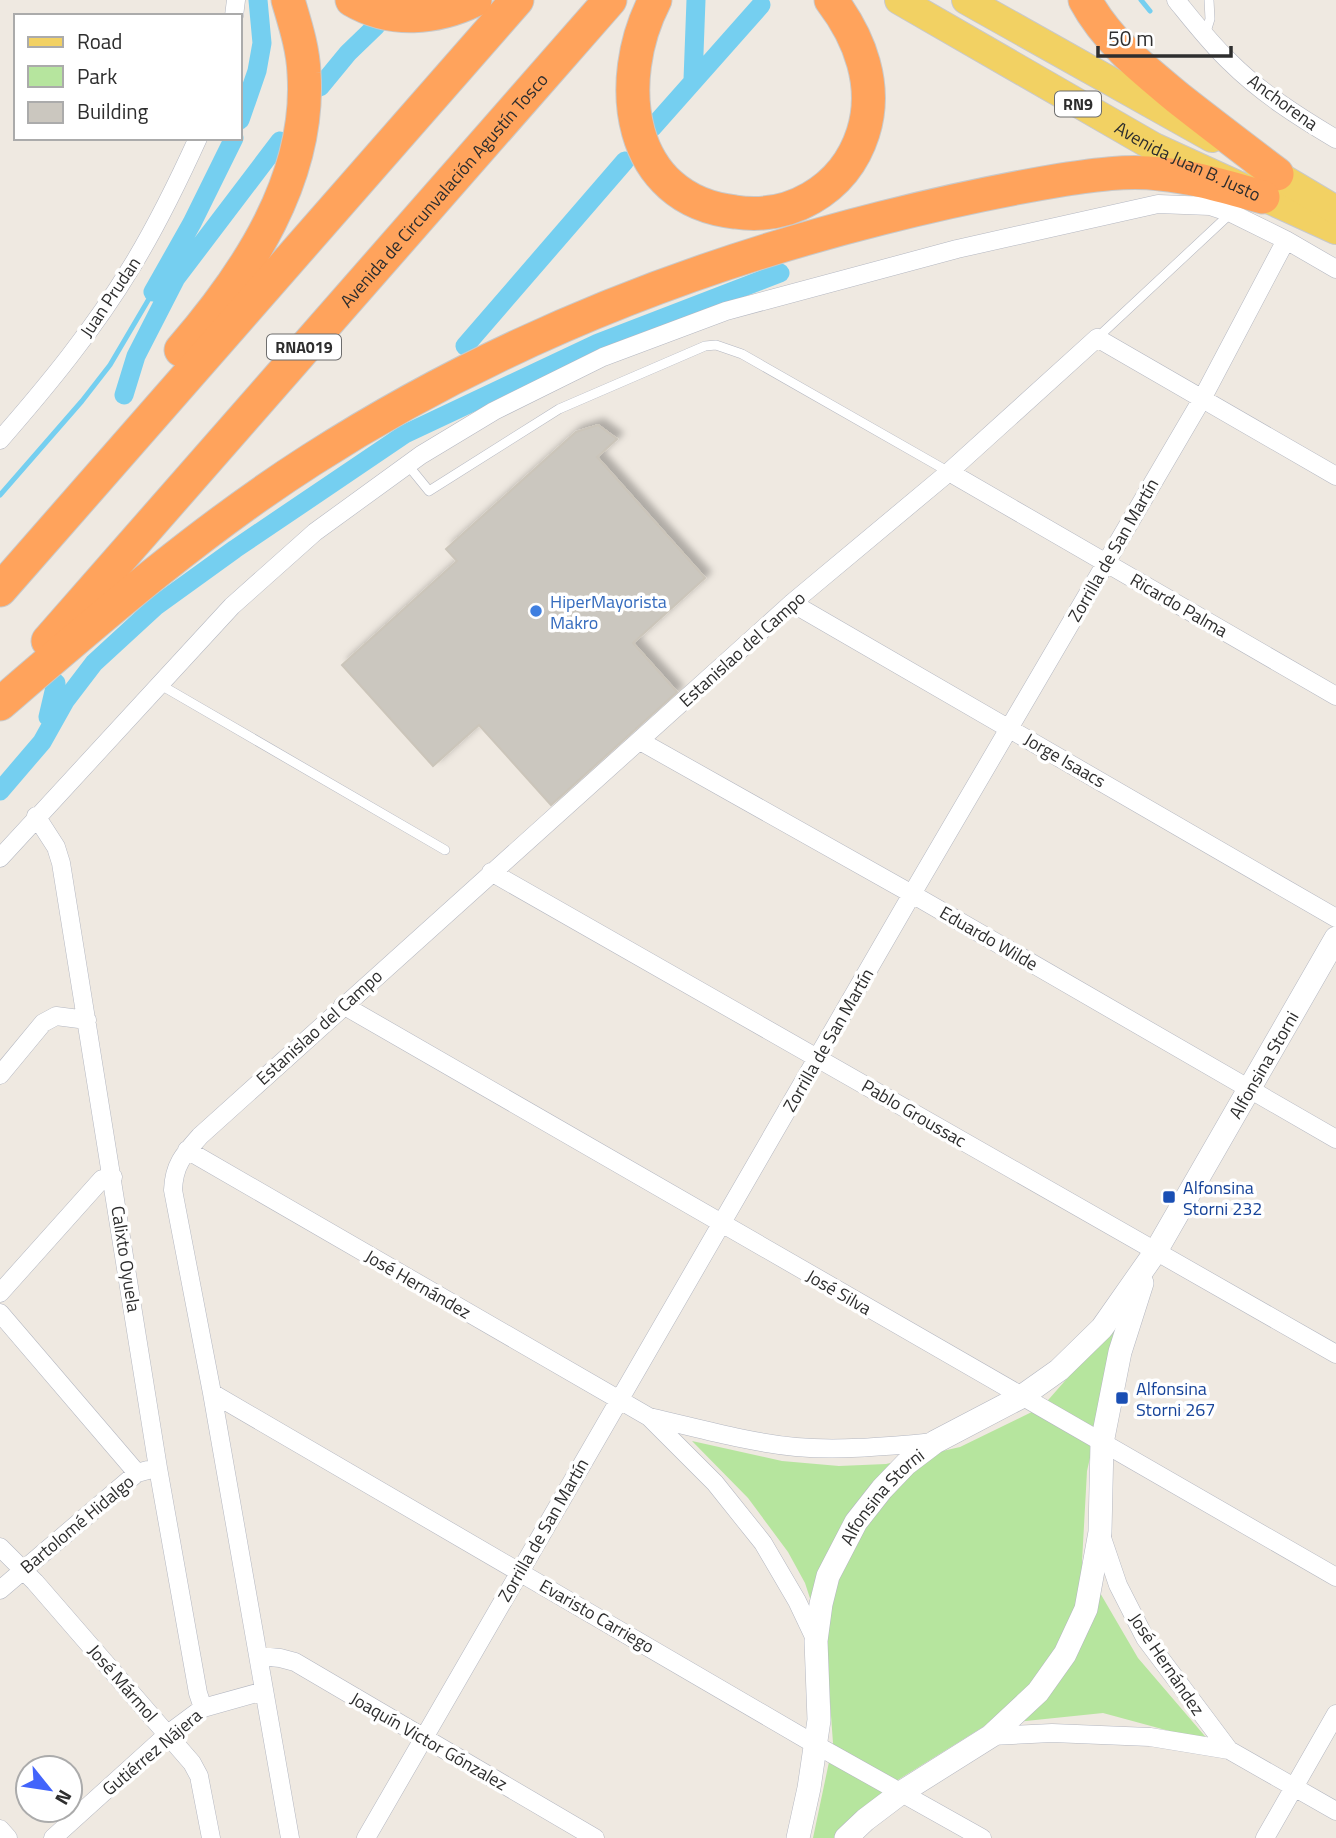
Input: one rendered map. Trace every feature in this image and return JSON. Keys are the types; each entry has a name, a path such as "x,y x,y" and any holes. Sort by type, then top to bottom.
{"highway":[{"path":"0,582 27,531 206,320 233,282 274,213 295,162 304,119 302,50 288,0"},
{"path":"352,0 379,11 421,16 458,8 475,0"},
{"path":"0,590 517,0"},
{"name":"Avenida de Circunvalación Agustín Tosco","path":"0,695 610,0"},
{"path":"654,0 639,40 631,91 636,131 656,169 671,185 688,197 720,210 755,214 788,209 822,191 838,178 860,143 870,102 868,82 856,43 831,0"},
{"path":"1085,0 1096,20 1130,57 1222,133 1270,186"},
{"path":"0,704 150,576 250,501 311,460 449,379 605,307 732,261 799,241 941,204 1020,187 1096,175 1158,173 1270,186"}],"main road":[{"name":"Avenida Juan B. Justo","path":"899,0 1145,142 1336,210"},
{"name":"Avenida Juan B. Justo","path":"966,0 1270,186 1336,230"}],"street":[{"name":"Anchorena","path":"1176,0 1231,64 1278,102 1336,139"},
{"name":"Juan Prudan","path":"0,440 62,366 132,266 172,195 197,140"},
{"path":"0,858 232,606 275,566 315,532 407,464 494,411 566,373 637,343 726,311 957,248 1158,204 1210,206 1231,213 1336,269"},
{"name":"Zorrilla de San Martín","path":"366,1838 1009,727 1202,399 1286,240"},
{"path":"1097,338 1336,477"},
{"name":"Estanislao del Campo","path":"187,1150 343,1005 792,603 949,472 1097,338"},
{"name":"Ricardo Palma","path":"949,472 1336,696"},
{"name":"Jorge Isaacs","path":"792,603 1336,918"},
{"name":"Eduardo Wilde","path":"640,741 912,894 1336,1139"},
{"name":"Calixto Oyuela","path":"36,816 56,847 61,863 158,1468 198,1693 203,1708"},
{"name":"Pablo Groussac","path":"491,872 818,1058 1152,1257 1336,1354"},
{"name":"Alfonsina Storni","path":"799,1838 816,1745 819,1710 816,1641 821,1604 828,1576 856,1522 882,1489 935,1442 1021,1396 1059,1370 1102,1328 1152,1257 1336,938"},
{"name":"José Silva","path":"343,1005 1336,1577"},
{"path":"0,1075 43,1023 56,1016 87,1020"},
{"path":"187,1150 174,1172 173,1190 212,1393 290,1838"},
{"name":"José Hernández","path":"187,1150 649,1417 715,1483 757,1536 780,1572 816,1641"},
{"path":"0,1293 102,1179 113,1177"},
{"name":"Alfonsina Storni","path":"846,1838 864,1820 902,1792 991,1736 1038,1692 1065,1654 1086,1609 1100,1532 1102,1443 1120,1352 1152,1257"},
{"path":"0,1313 137,1473"},
{"name":"Evaristo Carriego","path":"212,1393 816,1745 982,1838"},
{"name":"José Hernández","path":"649,1417 740,1438 797,1447 860,1448 935,1442"},
{"name":"Bartolomé Hidalgo","path":"0,1590 137,1473 158,1468"},
{"name":"José Hernández","path":"1100,1532 1118,1585 1145,1638 1229,1750"},
{"name":"José Mármol","path":"0,1547 35,1583 192,1763 198,1776 211,1838"},
{"name":"Joaquín Victor Gónzalez","path":"259,1656 295,1662 595,1838"},
{"name":"Gutiérrez Nájera","path":"54,1838 168,1734 203,1708 264,1690"},
{"path":"1265,1838 1336,1714"},
{"name":"José Hernández","path":"991,1736 1052,1733 1139,1737 1229,1750 1336,1811"},
{"path":"0,1829 8,1838"}],"lane":[{"path":"1205,35 1211,9 1209,0"},
{"path":"1097,338 1231,213"},
{"path":"407,464 429,491 559,409 705,346 716,345 742,354 949,472"},
{"path":"159,684 445,850"}],"green space":[{"path":"1122,1316 1087,1471 1082,1562 1138,1658 1210,1742 1103,1713 986,1725 893,1783 836,1838 813,1838 833,1743 826,1647 805,1583 788,1552 748,1498 692,1441 782,1461 839,1466 886,1464 960,1447 1042,1407"}],"building":[{"name":"HiperMayorista Makro","path":"598,425 617,439 597,457 705,578 633,643 677,692 551,805 479,725 433,766 342,665 457,561 446,549 576,432"}],"waterway":[{"path":"242,114 257,71 262,43 258,0"},
{"path":"693,80 696,0"},
{"path":"1141,0 1150,11"},
{"path":"652,128 761,5"},
{"path":"320,87 348,53 376,26"},
{"path":"153,292 192,223 233,140"},
{"path":"124,395 136,356 176,278 280,141"},
{"path":"465,346 625,161"},
{"path":"0,791 42,742 65,701 94,663 156,606 405,434 598,343 780,273"},
{"path":"0,495 110,365 153,292"},
{"path":"48,717 56,683"}],"place":[{"name":"HiperMayorista Makro","path":"536,611"},
{"name":"Alfonsina Storni 232","path":"1169,1197"},
{"name":"Alfonsina Storni 267","path":"1122,1398"}]}
